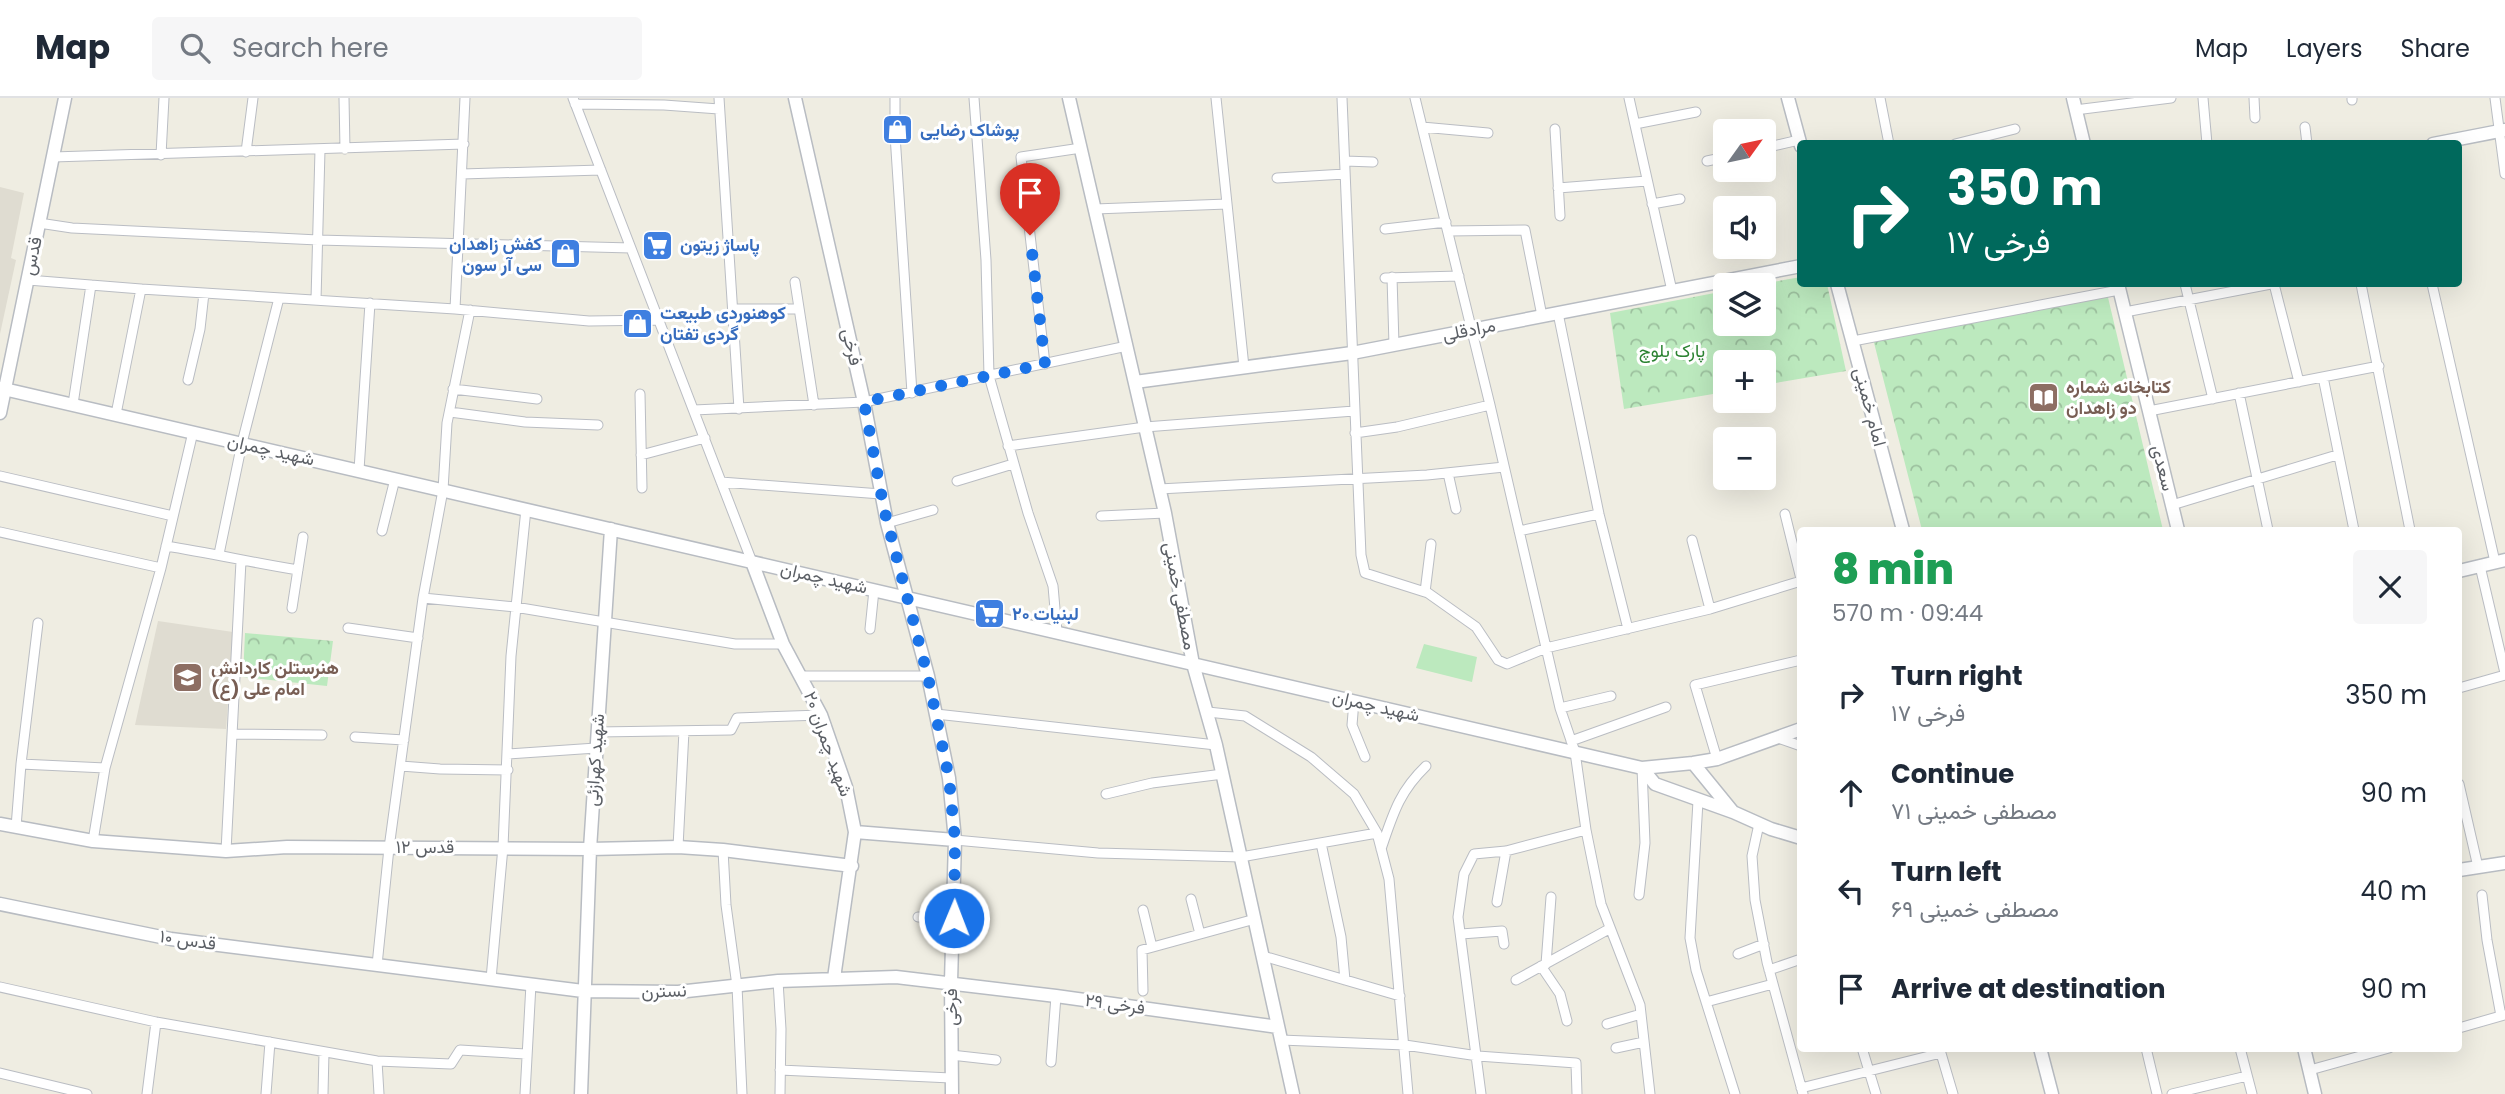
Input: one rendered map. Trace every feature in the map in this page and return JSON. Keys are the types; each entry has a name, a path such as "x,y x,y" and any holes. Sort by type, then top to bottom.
{"street":[{"name":"قدس","path":"0,413 2,390 65,98"},
{"path":"161,155 164,98"},
{"path":"246,152 253,98"},
{"path":"344,98 345,149"},
{"path":"455,309 466,98"},
{"path":"719,98 739,409"},
{"name":"فرخی","path":"795,98 864,402 887,523 928,677 949,778 955,840 951,982 952,1094"},
{"path":"895,98 895,135 912,393"},
{"path":"974,98 986,260 989,376 1013,464 1053,586 1057,632"},
{"name":"مصطفی خمینی","path":"1069,98 1159,489 1193,664 1223,774 1293,1094"},
{"path":"1216,98 1244,367"},
{"path":"1342,98 1357,478 1361,555 1365,573 1425,592 1476,627 1498,660 1507,664 1546,648 1710,609 1797,581"},
{"path":"1415,98 1560,708 1573,747 1601,904 1632,980 1641,1014 1650,1094"},
{"path":"1629,98 1672,291"},
{"path":"1788,98 1799,140"},
{"path":"1880,98 1888,140"},
{"path":"2083,140 2074,104 2171,98"},
{"path":"2203,98 2207,140"},
{"path":"2254,98 2255,118"},
{"path":"2494,98 2502,130 2505,174"},
{"path":"719,109 574,101 752,562"},
{"path":"1634,124 1696,112"},
{"path":"1422,127 1488,133"},
{"path":"2305,127 2307,140"},
{"path":"1555,129 1560,216"},
{"path":"1971,140 2015,129"},
{"path":"2453,140 2502,130"},
{"path":"1776,146 1797,143"},
{"path":"53,157 464,144"},
{"path":"1045,364 1021,158 1081,148"},
{"path":"316,300 320,150"},
{"path":"1707,161 1713,160"},
{"path":"1345,161 1373,162"},
{"path":"462,174 601,170"},
{"path":"1277,178 1345,174"},
{"path":"1558,188 1647,181"},
{"path":"1652,204 1680,199"},
{"path":"1095,209 1227,204"},
{"path":"39,223 72,228 318,240 631,248"},
{"path":"1385,229 1447,226 1525,230 1542,316"},
{"name":"مرادقلی","path":"1135,382 1352,354 1797,267"},
{"path":"1394,345 1388,277 1459,276"},
{"path":"27,280 470,310 589,321 659,320"},
{"path":"795,282 814,405"},
{"path":"73,404 91,285"},
{"name":"امام خمینی","path":"1839,287 1902,527"},
{"path":"1853,341 2118,287"},
{"name":"سعدی","path":"2118,287 2177,527"},
{"path":"2186,287 2213,398"},
{"path":"2125,312 2256,287"},
{"path":"2274,287 2299,382"},
{"path":"2362,287 2409,527"},
{"path":"2433,287 2500,561 2462,570"},
{"path":"116,414 141,289"},
{"path":"188,380 200,329 204,293"},
{"path":"219,554 242,443 279,298"},
{"path":"359,470 370,303"},
{"path":"733,309 798,309"},
{"path":"377,965 389,848 423,598 443,490 447,423 470,310"},
{"path":"1558,313 1599,514 1628,629"},
{"path":"694,410 864,402 1127,346"},
{"path":"2149,411 2379,366"},
{"path":"2323,377 2353,527"},
{"path":"453,389 537,399"},
{"name":"شهید چمران","path":"2,390 73,404 1354,701 1573,747 1642,768 1717,759 1797,731"},
{"path":"2239,393 2267,527"},
{"path":"640,394 642,488"},
{"path":"1355,433 1397,427 1490,405"},
{"path":"1008,446 1145,427 1354,411"},
{"path":"450,412 524,422 598,425"},
{"path":"93,841 105,768 161,568 193,432"},
{"path":"641,455 705,438"},
{"path":"2172,505 2337,455"},
{"path":"957,481 1013,464"},
{"path":"1159,489 1448,473 1504,467"},
{"path":"1448,473 1456,509"},
{"path":"0,476 173,516"},
{"path":"382,531 396,479"},
{"path":"721,482 881,494"},
{"path":"491,979 508,770 515,607 526,509"},
{"path":"887,523 933,510"},
{"path":"1101,516 1164,513"},
{"path":"1519,531 1599,514"},
{"path":"1785,514 1797,564"},
{"name":"شهید کهرازئی","path":"580,1094 590,849 611,529"},
{"path":"0,532 161,568"},
{"path":"292,608 303,537"},
{"path":"1692,540 1710,609"},
{"path":"1425,592 1431,544"},
{"path":"166,546 298,570"},
{"path":"226,851 241,561"},
{"name":"شهید چمران ۲۰","path":"752,562 783,644 821,715 846,787 855,832 834,978"},
{"path":"2462,687 2505,674 2480,566"},
{"path":"870,629 874,590"},
{"path":"423,598 515,607 735,644 783,644"},
{"path":"16,827 38,623"},
{"path":"348,628 418,638"},
{"path":"1717,759 1695,685 1797,661"},
{"path":"802,676 928,677"},
{"path":"1560,708 1611,696"},
{"path":"1354,701 1352,725 1365,757"},
{"path":"1573,747 1666,707"},
{"path":"1208,712 1245,716 1311,757 1354,794 1377,833 1389,879 1408,1094"},
{"path":"936,714 1216,745"},
{"path":"597,732 731,730 737,718 821,715"},
{"path":"678,847 684,731"},
{"path":"232,734 322,735"},
{"path":"355,737 404,740"},
{"path":"1778,738 1797,745"},
{"path":"508,754 596,748"},
{"path":"1693,763 1733,812"},
{"path":"21,764 105,768"},
{"path":"401,766 508,770"},
{"path":"1381,849 1394,810 1410,781 1426,766"},
{"path":"1639,895 1645,843 1642,768"},
{"name":"شهید چمران","path":"1642,768 1655,784 1797,837"},
{"path":"1106,794 1152,783 1223,774"},
{"path":"2462,797 2478,867"},
{"path":"1698,801 1690,937 1696,971 1735,1094"},
{"name":"قدس ۱۲","path":"0,824 93,841 226,851 287,847 678,847 852,866"},
{"path":"1759,824 1752,856 1755,900 1769,970 1802,1091 1936,1052"},
{"path":"1481,1094 1458,917 1464,874 1474,853 1506,851 1586,830"},
{"path":"855,832 1098,853 1241,857 1377,833"},
{"path":"1321,843 1341,937 1345,980"},
{"path":"723,850 726,905 737,986 742,1094"},
{"path":"1497,902 1506,851"},
{"path":"2462,870 2505,863"},
{"path":"2462,1027 2503,1015 2487,940 2482,895"},
{"path":"1551,897 1544,965 1560,994 1567,1021"},
{"path":"1191,899 1200,934"},
{"name":"قدس ۱۰","path":"0,904 171,939 377,965"},
{"path":"1143,910 1152,947"},
{"path":"918,917 954,918"},
{"path":"1143,991 1142,950 1255,919"},
{"path":"1516,980 1609,929"},
{"path":"1461,934 1502,931 1504,944"},
{"path":"1738,954 1763,944"},
{"path":"1263,957 1400,996"},
{"path":"1769,970 1797,960"},
{"name":"نسترن","path":"377,965 583,991 678,992 834,978 896,977 951,982"},
{"path":"778,981 780,1094"},
{"name":"فرخی ۲۹","path":"951,982 1056,996 1280,1034"},
{"path":"525,1094 531,984"},
{"path":"1706,1002 1773,984"},
{"path":"0,988 156,1022 377,1061 451,1064 460,1050 526,1054"},
{"path":"1051,1062 1056,996"},
{"path":"1606,1024 1641,1014"},
{"path":"147,1094 156,1022"},
{"path":"1280,1034 1405,1045 1478,1056 1576,1063 1577,1094"},
{"path":"267,1094 270,1042"},
{"path":"1616,1048 1644,1042"},
{"path":"323,1094 324,1052"},
{"path":"1863,1052 1876,1094"},
{"path":"1940,1052 1953,1094"},
{"path":"2041,1052 2052,1094"},
{"path":"2147,1052 2157,1094"},
{"path":"2241,1052 2252,1094"},
{"path":"2305,1052 2315,1094"},
{"path":"2310,1070 2375,1052"},
{"path":"951,1055 996,1059"},
{"path":"377,1061 379,1094"},
{"path":"780,1070 951,1078"},
{"path":"0,1073 87,1094"},
{"path":"2172,1094 2247,1076"}],"shaded area":[{"path":"0,187 24,193 11,258 16,260 0,334"},
{"name":"هنرستلن کاردانش امام علی (ع)","path":"158,621 233,632 226,729 135,725"}],"green space":[{"name":"پارک بلوچ","path":"1797,278 1797,287 1828,287 1846,371 1776,383 1776,350 1713,350 1713,394 1624,409 1610,313 1713,293 1713,336 1776,336 1776,281"},
{"path":"2106,289 2162,527 1921,527 1872,335"},
{"path":"245,633 333,641 327,686 243,677"},
{"path":"1424,644 1477,657 1472,682 1416,668"}],"place":[{"name":"پوشاک رضایی","path":"897,130"},
{"name":"پاساژ زیتون","path":"657,245"},
{"name":"کفش زاهدان سی آر سون","path":"565,254"},
{"name":"کوهنوردی طبیعت گردی تفتان","path":"637,323"},
{"name":"کتابخانه شماره دو زاهدان","path":"2043,397"},
{"name":"لبنیات ۲۰","path":"989,614"},
{"name":"هنرستلن کاردانش امام علی (ع)","path":"188,678"}],"route":[{"path":"954,918 955,840 949,778 928,677 884,509 864,402 1045,364 1030,235"}]}
